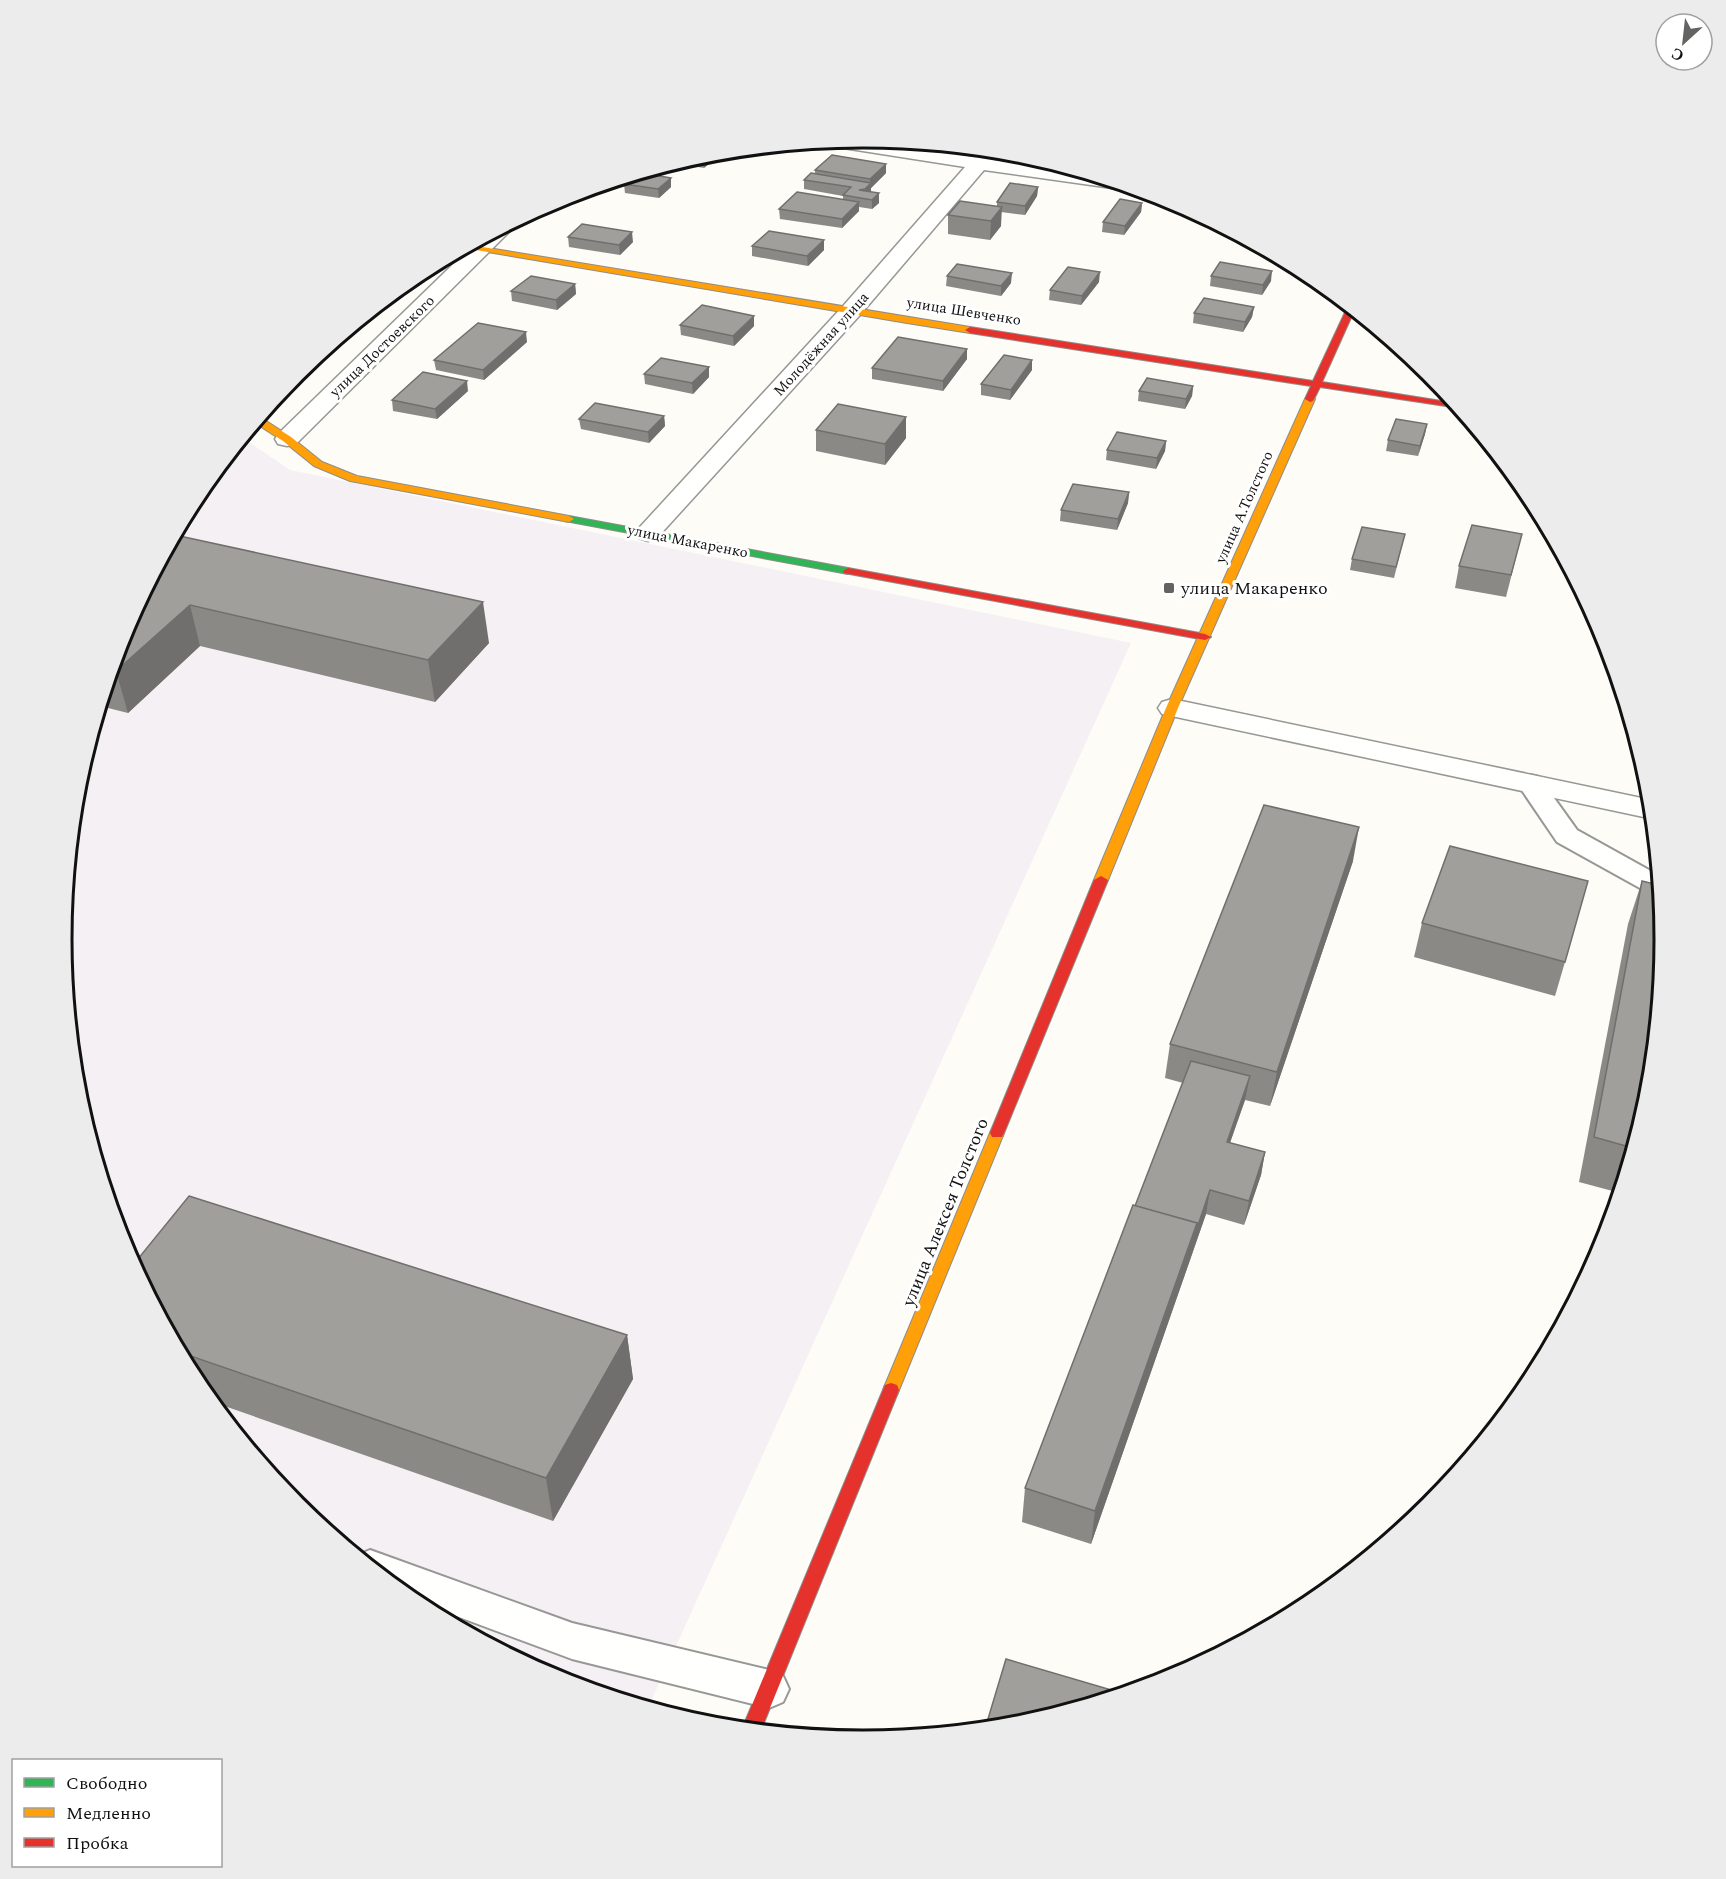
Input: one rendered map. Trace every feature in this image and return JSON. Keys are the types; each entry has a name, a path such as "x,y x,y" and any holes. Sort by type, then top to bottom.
{"street":[{"name":"Молодёжная улица","path":"648,534 852,310 984,158"},
{"name":"улица Шевченко","path":"478,249 678,280 790,302 1445,404"},
{"name":"улица Достоевского","path":"287,439 468,254"},
{"path":"1315,385 1348,314"},
{"name":"улица А.Толстого","path":"1172,708 1315,385"},
{"name":"улица Макаренко","path":"263,424 318,464 354,479 1205,637"},
{"path":"1172,708 1643,808"},
{"name":"улица Алексея Толстого","path":"754,1723 1172,708"}],"lane":[{"path":"1530,783 1567,836 1652,883"},
{"path":"393,1575 572,1641 769,1689"}],"shaded area":[{"path":"248,442 290,470 1131,643 651,1702 560,1670 467,1625 381,1567 341,1534 268,1461 235,1421 205,1379 178,1335 154,1289 132,1242 99,1144 87,1094 74,991 72,940 79,836 87,785 114,685 132,637 178,544 205,500"}],"building":[{"path":"832,155 886,164 870,179 815,170"},
{"path":"811,173 871,183 865,189 859,190 879,193 872,200 843,195 851,187 804,180"},
{"path":"656,175 671,178 658,189 627,184"},
{"path":"1010,183 1038,187 1025,206 997,202"},
{"path":"797,192 859,202 842,219 779,209"},
{"path":"1120,199 1142,203 1125,226 1103,222"},
{"path":"960,201 1002,207 991,221 948,215"},
{"path":"582,224 632,232 619,245 568,237"},
{"path":"769,231 824,240 807,256 752,246"},
{"path":"1220,262 1272,271 1263,285 1211,276"},
{"path":"957,264 1012,273 1001,286 947,276"},
{"path":"1068,267 1100,272 1082,296 1050,290"},
{"path":"531,276 575,284 556,300 511,291"},
{"path":"1204,298 1254,307 1245,322 1194,313"},
{"path":"702,305 754,316 733,336 680,325"},
{"path":"478,323 526,332 483,370 434,360"},
{"path":"898,337 967,349 943,381 872,368"},
{"path":"1004,355 1032,360 1011,390 981,384"},
{"path":"661,358 709,367 692,383 644,374"},
{"path":"423,372 467,381 435,409 392,400"},
{"path":"1147,378 1193,386 1186,399 1139,391"},
{"path":"595,403 664,416 648,432 579,419"},
{"path":"838,404 906,417 885,444 816,430"},
{"path":"1396,419 1427,424 1420,446 1388,440"},
{"path":"1117,432 1166,441 1157,458 1107,450"},
{"path":"1073,484 1129,492 1118,519 1061,510"},
{"path":"1472,525 1522,534 1511,575 1459,566"},
{"path":"1362,527 1405,534 1396,567 1352,559"},
{"path":"183,537 483,602 428,660 190,605 121,667 154,590"},
{"path":"1264,805 1359,827 1277,1072 1170,1044"},
{"path":"1450,846 1588,881 1565,962 1422,923"},
{"path":"1642,881 1652,883 1654,940 1647,1043 1639,1094 1626,1146 1594,1137"},
{"path":"1191,1061 1250,1076 1227,1142 1265,1152 1249,1201 1210,1190 1195,1234 1197,1223 1135,1206"},
{"path":"189,1196 627,1335 546,1478 191,1356 139,1257"},
{"path":"1133,1205 1197,1223 1095,1511 1025,1488"},
{"path":"1006,1659 1113,1690 1068,1704 988,1720"}],"traffic: fast":[{"path":"569,519 848,571"}],"traffic: slow":[{"path":"478,249 970,330"},
{"path":"1101,880 1172,708 1310,399"},
{"path":"263,424 318,464 354,479 569,519"},
{"path":"891,1390 997,1133"}],"traffic: jam":[{"path":"1310,399 1348,315"},
{"path":"970,330 1445,404"},
{"path":"848,571 1205,637"},
{"path":"997,1133 1101,880"},
{"path":"754,1723 891,1390"}],"place":[{"name":"улица Макаренко","path":"1169,588"}]}
